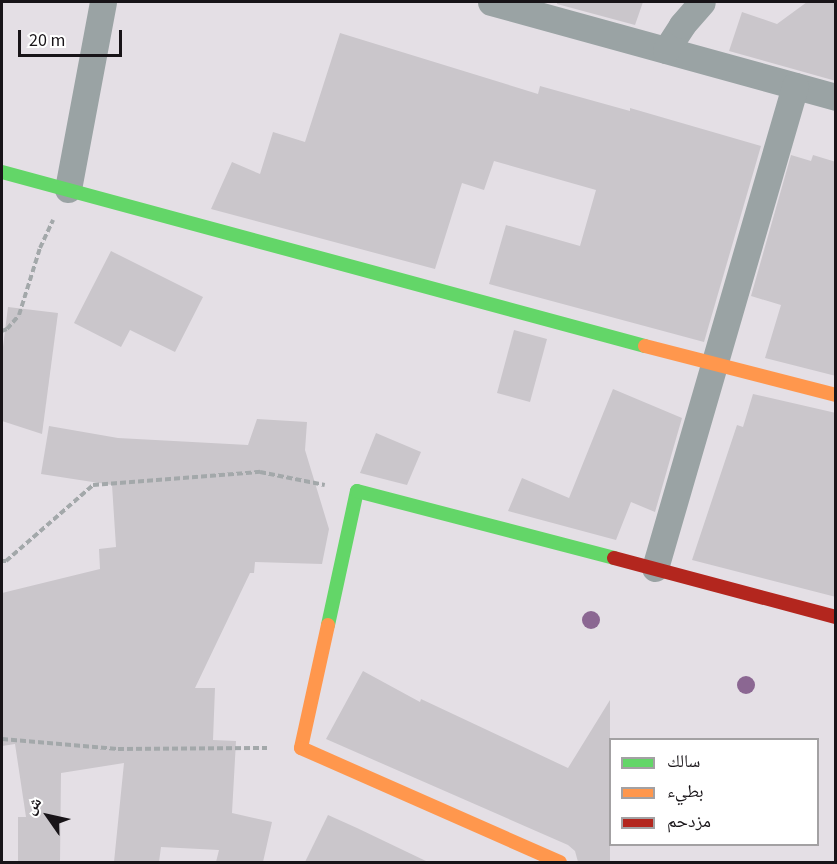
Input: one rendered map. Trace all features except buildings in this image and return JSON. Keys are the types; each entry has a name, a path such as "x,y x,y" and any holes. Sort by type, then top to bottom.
{"street":[{"path":"68,189 103,2"},
{"path":"666,51 682,25 702,2"},
{"path":"500,3 836,97"},
{"path":"654,568 795,86"},
{"path":"2,172 712,364 836,395"},
{"path":"560,862 301,748 357,491 836,617"}],"path":[{"path":"2,331 7,329 19,315 40,248"},
{"path":"2,561 6,561 93,485 260,472 357,491"},
{"path":"2,739 118,749 301,748"}],"traffic: fast":[{"path":"2,172 645,346"},
{"path":"328,625 357,491 614,558"}],"traffic: slow":[{"path":"645,346 836,395"},
{"path":"328,625 301,748 560,862"}],"traffic: jam":[{"path":"614,558 836,617"}]}
